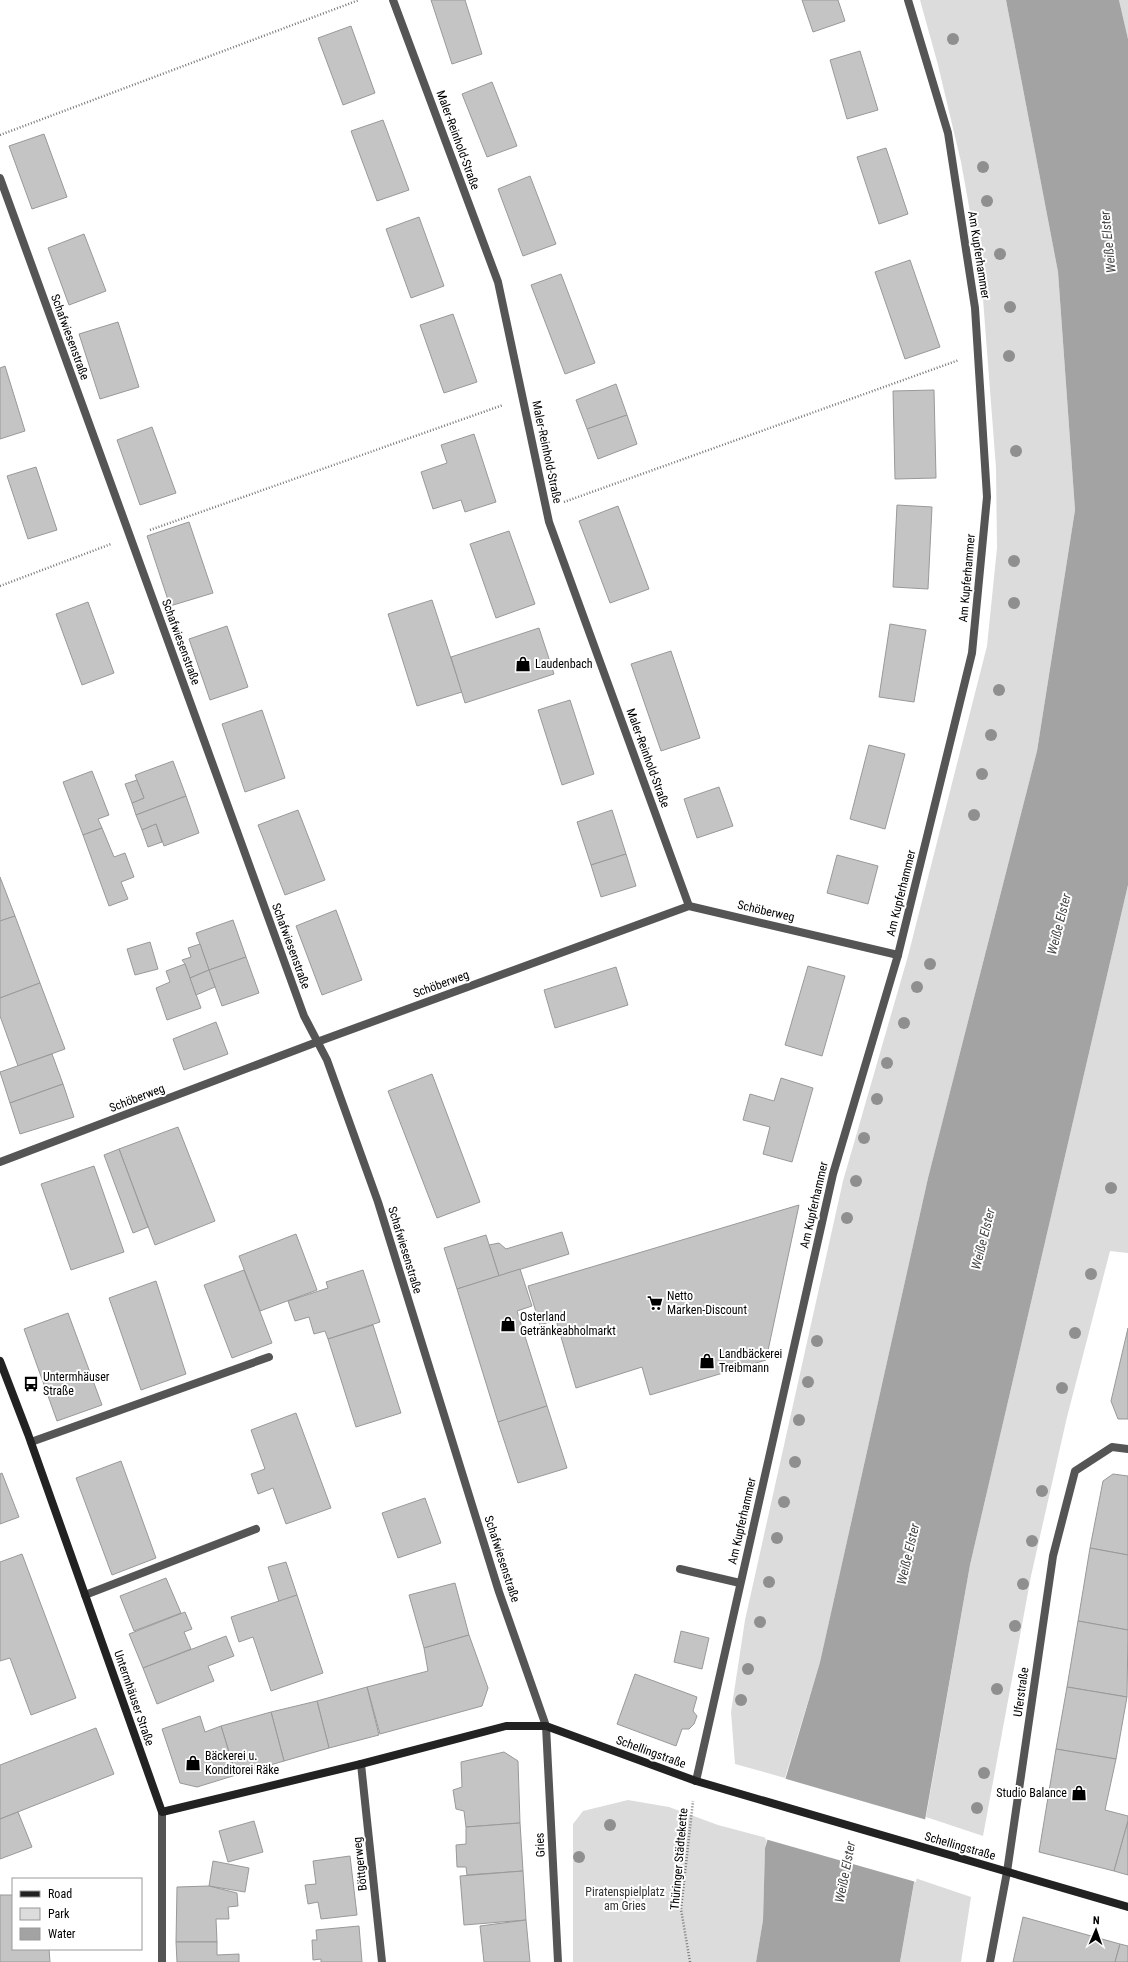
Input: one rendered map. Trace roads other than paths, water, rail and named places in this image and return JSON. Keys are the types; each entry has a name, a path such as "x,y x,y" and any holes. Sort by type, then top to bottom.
{"main road":[{"name":"Untermhäuser Straße","path":"0,1360 31,1442 162,1812"},
{"name":"Schellingstraße","path":"162,1812 361,1764 506,1726 546,1726 696,1781 728,1791 1128,1907"}],"street":[{"name":"Maler-Reinhold-Straße","path":"393,0 498,282 552,529 689,906"},
{"name":"Am Kupferhammer","path":"696,1781 833,1174 898,955 972,653 987,497 975,308 948,133 908,0"},
{"name":"Schafwiesenstraße","path":"0,178 304,1016 316,1042 327,1060 378,1202 499,1592 546,1726"},
{"name":"Schöberweg","path":"0,1162 316,1042 689,906 898,955"},
{"path":"31,1442 269,1357"},
{"name":"Uferstraße","path":"990,1962 1007,1872 1053,1556 1075,1472 1112,1447 1128,1449"},
{"path":"85,1595 256,1529"},
{"path":"680,1569 740,1583"},
{"name":"Gries","path":"546,1726 558,1962"},
{"name":"Böttgerweg","path":"361,1764 382,1962"},
{"name":"Untermhäuser Straße","path":"162,1812 162,1962"}],"water":[{"name":"Weiße Elster","path":"1006,0 1119,0 1128,39 1128,885 970,1565 900,1962 756,1962 763,1920 765,1848 820,1662 928,1178 1037,751 1075,510 1058,272"}],"place":[{"name":"Laudenbach","path":"523,664"},
{"name":"Netto Marken-Discount","path":"655,1303"},
{"name":"Osterland Getränkeabholmarkt","path":"508,1324"},
{"name":"Landbäckerei Treibmann","path":"707,1361"},
{"name":"Untermhäuser Straße","path":"31,1384"},
{"name":"Bäckerei u. Konditorei Räke","path":"193,1763"},
{"name":"Studio Balance","path":"1079,1793"}],"park label":[{"name":"Piratenspielplatz am Gries","path":"625,1899"}]}
